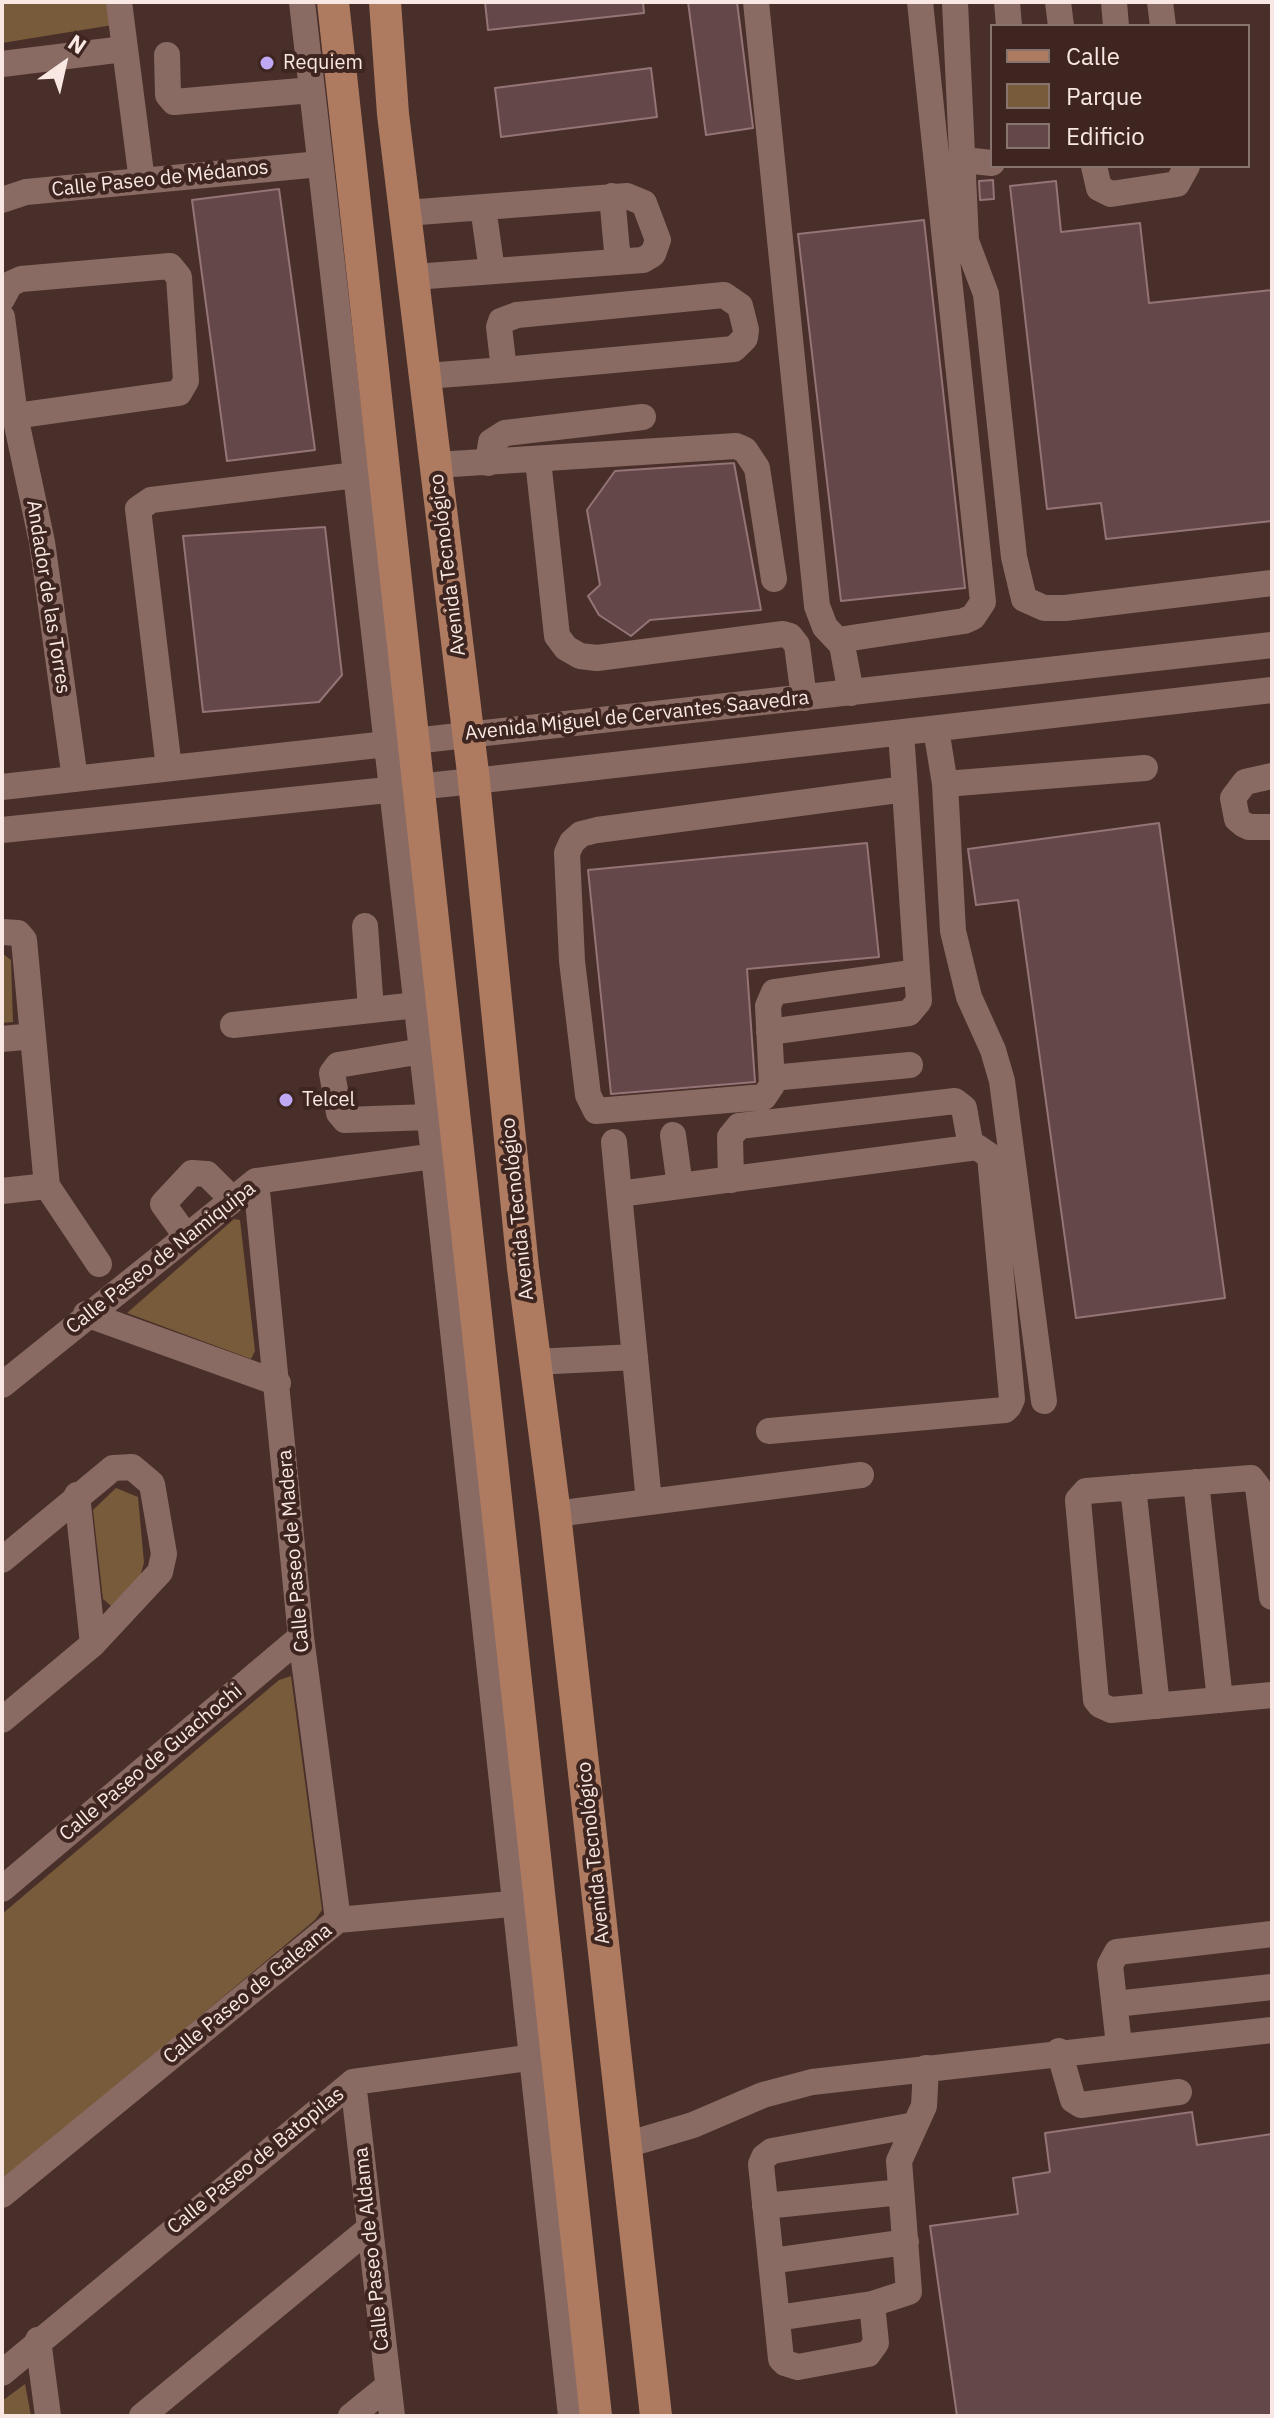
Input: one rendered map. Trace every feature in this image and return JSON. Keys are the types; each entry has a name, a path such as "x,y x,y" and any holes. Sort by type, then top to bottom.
{"main road":[{"path":"333,2 398,743 545,2056 596,2416"},
{"name":"Avenida Tecnológico","path":"385,2 406,213 474,781 534,1362 555,1514 626,2145 660,2410"}],"street":[{"path":"119,2 142,181"},
{"path":"302,2 356,475 398,743"},
{"path":"756,2 817,606 825,627 844,650 851,693"},
{"path":"838,640 964,621 973,617 983,602 920,2"},
{"path":"955,2 966,241 986,294 1014,557 1024,599 1044,608 1065,608 1272,583"},
{"path":"1007,2 1009,24"},
{"path":"1058,2 1061,24"},
{"path":"1114,2 1116,24"},
{"path":"1160,2 1163,24"},
{"path":"2,64 124,49"},
{"path":"167,55 168,95 174,102 312,90"},
{"path":"963,160 990,163"},
{"name":"Calle Paseo de Médanos","path":"2,200 26,192 320,164"},
{"path":"1094,168 1099,188 1111,194 1177,184 1186,168"},
{"path":"612,196 618,262"},
{"path":"406,213 627,196 644,203 658,240 649,258 414,277"},
{"path":"483,207 492,271"},
{"path":"2,299 10,284 21,279 170,266 179,277 186,381 179,393 15,416"},
{"path":"426,376 504,370 734,349 741,344 746,330 740,306 724,295 517,315 501,321 499,327 504,370"},
{"name":"Andador de las Torres","path":"2,317 15,416 42,542 75,779"},
{"path":"488,463 491,442 505,433 643,417"},
{"path":"436,465 736,446 745,450 757,468 774,579"},
{"path":"538,460 557,636 566,648 580,656 597,658 783,634 790,636 797,645 804,698"},
{"path":"169,768 138,509 151,500 356,475"},
{"name":"Avenida Miguel de Cervantes Saavedra","path":"2,787 1272,645"},
{"path":"1149,660 1155,704"},
{"path":"2,830 561,772 1272,690"},
{"path":"554,727 561,772"},
{"path":"936,729 945,784 953,931 969,997 993,1050 1002,1081 1044,1401"},
{"path":"769,1032 909,1013 919,1001 901,733"},
{"path":"200,765 206,809"},
{"path":"945,784 1145,768"},
{"path":"1272,776 1245,782 1233,798 1237,819 1243,824 1272,827"},
{"path":"404,788 417,1005 429,1117 527,1903"},
{"path":"905,789 597,830 581,834 572,842 567,853 572,961 591,1106 603,1113 760,1098 771,1090 768,1006 774,992 917,972"},
{"path":"365,926 371,1010"},
{"path":"2,932 18,933 24,940 47,1186 99,1264"},
{"path":"233,1025 417,1005"},
{"path":"2,1039 33,1036"},
{"path":"422,1051 338,1065 332,1073 339,1113 345,1120 429,1117"},
{"path":"772,1078 910,1065"},
{"path":"731,1180 730,1137 739,1126 955,1101 964,1108 971,1147"},
{"path":"673,1135 680,1186"},
{"path":"614,1142 649,1502"},
{"path":"619,1194 971,1147 983,1149 990,1156 1012,1399 1009,1406 1005,1410 769,1431"},
{"name":"Calle Paseo de Namiquipa","path":"2,1385 86,1314 256,1181 434,1156"},
{"path":"186,1236 163,1204 192,1173 207,1174 232,1199"},
{"name":"Calle Paseo de Madera","path":"256,1181 301,1637 338,1920"},
{"path":"2,1191 47,1186"},
{"path":"86,1314 278,1383"},
{"path":"534,1362 635,1357"},
{"path":"2,1560 113,1468 132,1467 152,1484 164,1554 160,1572 93,1644 2,1720"},
{"path":"555,1514 861,1475"},
{"path":"1272,1597 1255,1482 1247,1477 1086,1491 1077,1505 1096,1700 1111,1710 1272,1695"},
{"path":"1196,1482 1220,1700"},
{"path":"1133,1487 1157,1706"},
{"path":"77,1495 93,1644"},
{"name":"Calle Paseo de Guachochi","path":"2,1889 301,1637"},
{"name":"Calle Paseo de Galeana","path":"2,2195 338,1920 527,1903"},
{"path":"1119,2045 1110,1965 1117,1952 1272,1934"},
{"path":"1115,2004 1272,1987"},
{"path":"626,2145 693,2125 787,2087 1059,2051 1272,2030"},
{"path":"1059,2051 1076,2103 1179,2092"},
{"path":"545,2056 571,2416"},
{"name":"Calle Paseo de Batopilas","path":"2,2373 38,2340 353,2082 545,2056"},
{"path":"777,2318 872,2304 909,2292 899,2161 927,2098 926,2068"},
{"name":"Calle Paseo de Aldama","path":"353,2082 392,2416"},
{"path":"872,2304 876,2343 872,2350 798,2367 781,2359 761,2164 766,2153 915,2125"},
{"path":"765,2206 901,2192"},
{"path":"142,2416 370,2228"},
{"path":"771,2261 906,2242"},
{"path":"38,2340 48,2416"},
{"path":"351,2416 388,2386"}],"green space":[{"path":"2,2 110,2 113,25 2,43"},
{"path":"2,953 11,960 13,1022 2,1023"},
{"path":"234,1219 240,1220 255,1351 251,1359 127,1313"},
{"path":"116,1488 138,1497 144,1563 139,1580 111,1606 103,1599 93,1510"},
{"path":"291,1676 322,1910 315,1920 2,2182 2,1914 279,1680"},
{"path":"25,2384 31,2416 2,2416 2,2401"}],"building":[{"path":"485,2 643,2 644,13 488,30"},
{"path":"688,2 737,2 753,128 706,135"},
{"path":"651,68 657,117 501,137 495,88"},
{"path":"993,180 994,199 980,200 979,181"},
{"path":"1056,181 1061,232 1140,223 1149,303 1272,290 1272,521 1106,539 1101,503 1047,509 1010,186"},
{"path":"279,189 315,450 227,461 192,200"},
{"path":"924,220 965,588 841,601 798,234"},
{"path":"734,463 761,610 650,620 631,636 599,615 588,596 600,585 587,510 615,471"},
{"path":"325,527 342,675 319,702 203,712 183,536"},
{"path":"1159,823 1225,1298 1076,1318 1018,900 976,905 968,849"},
{"path":"867,843 879,957 747,969 755,1082 611,1094 588,870"},
{"path":"1192,2112 1197,2145 1272,2134 1272,2416 957,2416 930,2226 1018,2214 1013,2178 1050,2172 1045,2133"}],"place":[{"name":"Requiem","path":"267,63"},
{"name":"Telcel","path":"286,1100"}]}
